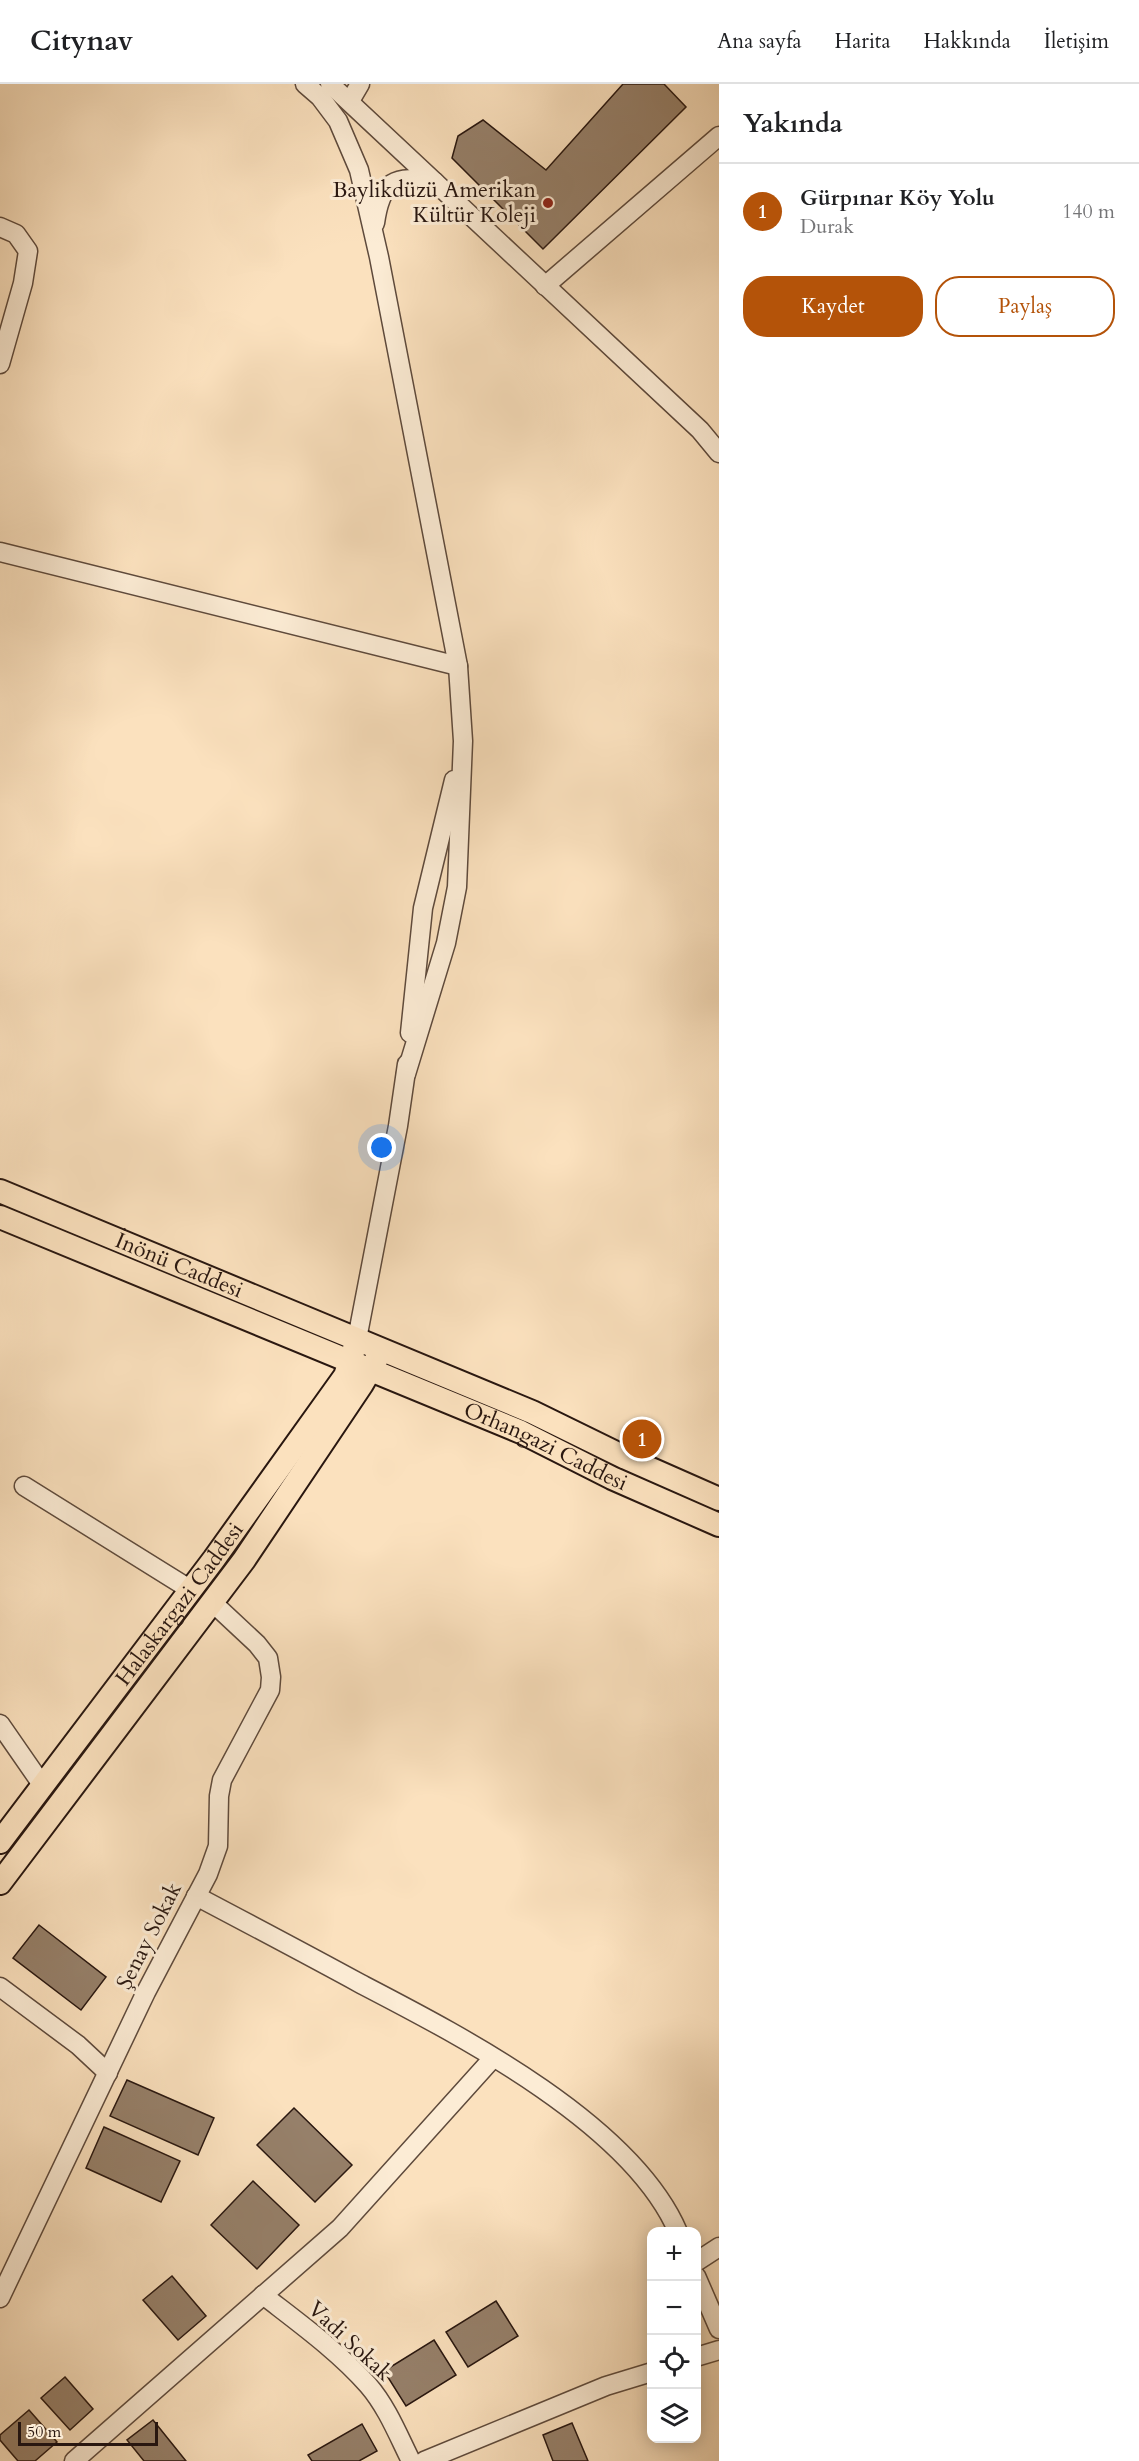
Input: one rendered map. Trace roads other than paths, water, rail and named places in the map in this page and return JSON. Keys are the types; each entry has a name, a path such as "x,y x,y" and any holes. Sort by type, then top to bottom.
{"main road":[{"name":"İnönü Caddesi","path":"0,1191 315,1320 354,1350"},
{"path":"0,1216 76,1249 354,1350"},
{"path":"76,1249 85,1226"},
{"path":"0,1883 250,1551 372,1370 381,1349"},
{"name":"Orhangazi Caddesi","path":"354,1350 381,1349 532,1412 711,1496"},
{"name":"Orhangazi Caddesi","path":"354,1350 372,1370 521,1432 612,1478 719,1525"},
{"name":"Halaskargazi Caddesi","path":"0,1842 191,1590 345,1376 354,1350"},
{"path":"521,1432 532,1412"},
{"path":"612,1478 626,1458"},
{"path":"690,1512 711,1496"},
{"path":"191,1590 212,1602"},
{"path":"43,1786 58,1807"}],"street":[{"path":"305,84 320,97 338,121 350,143 359,170 379,257"},
{"path":"330,84 700,430 719,453"},
{"path":"350,101 360,84"},
{"path":"545,285 719,136"},
{"path":"406,1074 446,944 457,887 463,741 458,666 374,228 378,204 384,188 404,178 435,182"},
{"path":"0,227 16,234 28,251 23,283 0,364"},
{"path":"0,552 458,666"},
{"path":"354,1350 384,1204 406,1074 423,908 463,741"},
{"path":"24,1486 191,1590"},
{"name":"Şenay Sokak","path":"0,2298 146,1992 208,1874 218,1846 219,1796 222,1780 270,1690 268,1658 257,1644 212,1602"},
{"path":"0,1724 43,1786"},
{"path":"196,1896 455,2033 577,2113 600,2133 648,2183 670,2214 676,2227"},
{"path":"0,1987 78,2045 108,2073"},
{"path":"74,2461 340,2228 493,2058"},
{"path":"701,2259 719,2247"},
{"path":"698,2281 719,2330"},
{"name":"Vadi Sokak","path":"263,2295 369,2385 388,2414 411,2461"},
{"path":"701,2355 719,2350"},
{"path":"424,2461 606,2386 647,2373"}],"place":[{"name":"Baylikdüzü Amerikan Kültür Koleji","path":"548,203"},
{"name":"Gürpınar Köy Yolu","path":"642,1439"}]}
